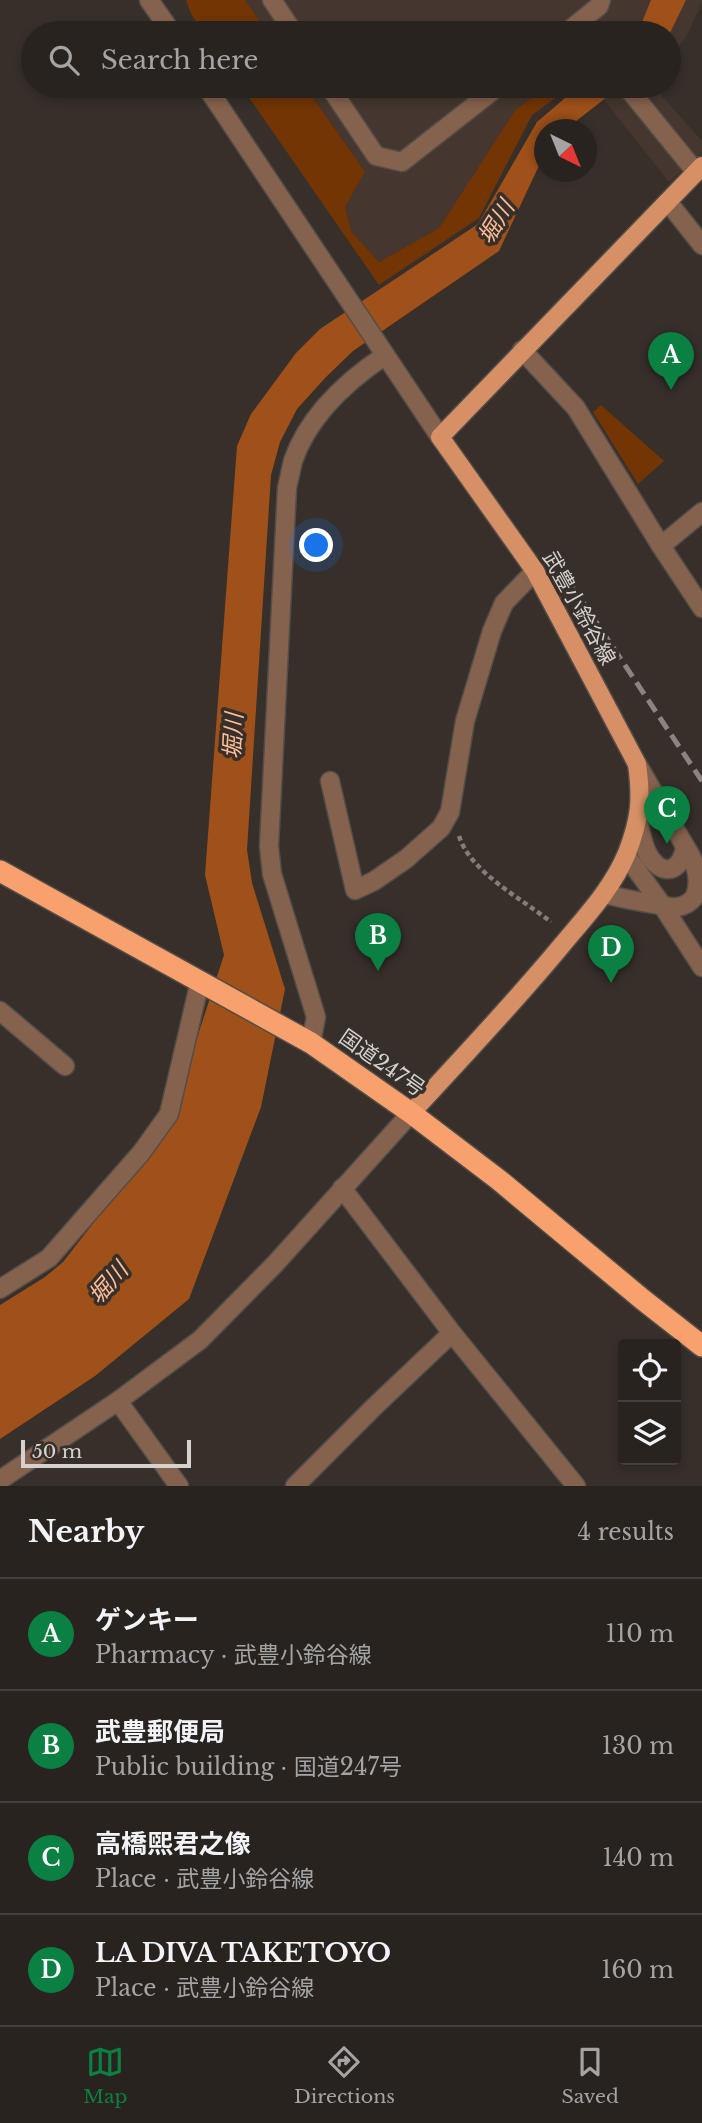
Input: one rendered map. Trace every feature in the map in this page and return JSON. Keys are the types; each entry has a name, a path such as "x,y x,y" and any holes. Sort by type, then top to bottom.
{"highway":[{"name":"国道247号","path":"0,871 303,1038 411,1112 499,1180 702,1346"}],"main road":[{"path":"440,437 699,169"},
{"name":"武豊小鈴谷線","path":"411,1112 540,972 605,894 626,855 638,820 641,792 637,764 535,571 440,437"}],"street":[{"path":"149,0 164,21"},
{"path":"272,0 286,21"},
{"path":"585,21 601,0"},
{"path":"214,98 440,437"},
{"path":"337,98 376,156 402,162 484,98"},
{"path":"636,98 699,169"},
{"path":"668,202 702,245"},
{"path":"522,350 576,408 661,547 702,608"},
{"path":"303,1038 316,1017 272,874 269,846 287,488 303,441 325,407 364,369 384,356"},
{"path":"661,547 702,512"},
{"path":"330,781 355,890 374,881 406,859 441,828 450,812 465,722 492,631 504,603 535,571"},
{"path":"605,894 628,901 674,908 693,900 702,878 699,867 637,764"},
{"path":"638,820 651,859 659,866 668,869 678,865 684,857 685,845"},
{"path":"626,855 702,967"},
{"path":"0,1289 49,1258 141,1153 169,1114 205,984"},
{"path":"0,1012 65,1066"},
{"path":"0,1480 118,1401 200,1340 275,1264 411,1112"},
{"path":"342,1188 452,1333 576,1486"},
{"path":"295,1486 373,1407 452,1333"},
{"path":"118,1401 179,1486"}],"path":[{"path":"450,812 463,849 487,874 551,922"}],"shaded area":[{"path":"186,0 245,0 260,21 196,21"},
{"path":"245,0 702,0 681,44 681,21 260,21"},
{"path":"249,98 313,98 365,172 345,207 351,231 379,262 439,228 516,109 532,98 555,98 532,115 479,218 379,285"},
{"path":"313,98 532,98 516,109 439,228 379,262 351,231 345,207 365,172"},
{"path":"602,98 664,98 702,141 702,153 669,182"},
{"path":"601,405 664,461 638,484 593,412"}],"water":[{"path":"651,0 686,0 676,21 642,21"},
{"path":"565,98 606,98 579,119 540,119"},
{"name":"堀川","path":"534,127 534,176 499,251 353,351 325,378 297,409 280,442 271,475 247,850 252,883 285,989 261,1107 189,1299 95,1376 0,1439 0,1305 45,1277 63,1262 168,1127 224,955 205,875 237,446 251,414 296,353 320,329 478,224"}],"railway":[{"path":"555,560 702,781"}],"place":[{"name":"ゲンキー","path":"671,390"},
{"name":"高橋煕君之像","path":"667,844"},
{"name":"武豊郵便局","path":"378,971"},
{"name":"LA DIVA TAKETOYO","path":"611,983"}]}
